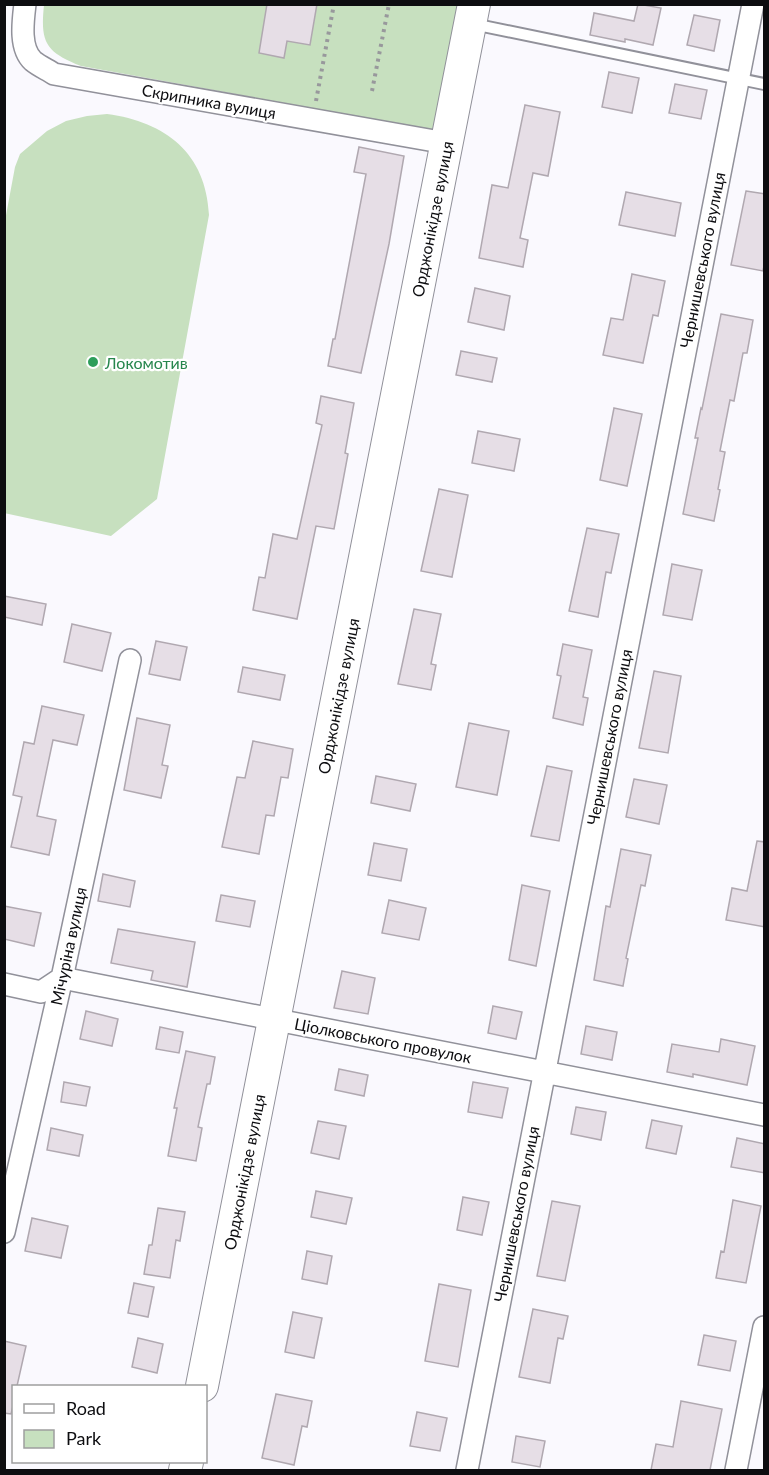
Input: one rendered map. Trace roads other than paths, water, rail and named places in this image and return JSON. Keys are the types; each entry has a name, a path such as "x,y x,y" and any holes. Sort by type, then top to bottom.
{"main road":[{"name":"Орджонікідзе вулиця","path":"202,1385 472,14"}],"street":[{"name":"Скрипника вулиця","path":"25,4 23,24 26,49 32,60 54,74 446,142"},
{"name":"Чернишевського вулиця","path":"467,1470 753,4"},
{"name":"Мічуріна вулиця","path":"4,1232 62,978 130,660"},
{"name":"Ціолковського провулок","path":"62,978 765,1114"},
{"path":"4,984 41,992 62,978"},
{"path":"736,1470 765,1327"}],"lane":[{"path":"472,14 765,84"}],"place":[{"name":"Локомотив","path":"93,362"}]}
